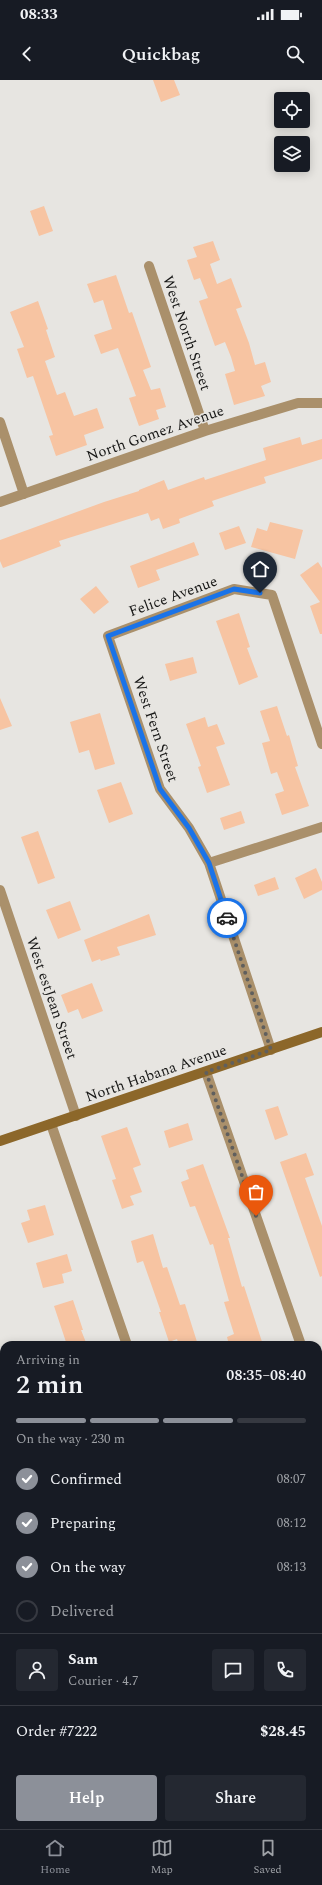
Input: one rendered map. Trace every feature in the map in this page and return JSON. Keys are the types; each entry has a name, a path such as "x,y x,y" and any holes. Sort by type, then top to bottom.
{"street":[{"name":"West North Street","path":"149,266 205,432"},
{"name":"North Gomez Avenue","path":"0,502 205,432 298,403 322,403"},
{"path":"0,422 24,494"},
{"name":"Felice Avenue","path":"108,636 234,589 272,596 322,744"},
{"name":"West Fern Street","path":"108,636 160,789 189,828 209,863 271,1050"},
{"path":"209,863 322,827"},
{"name":"West estJean Street","path":"0,890 76,1116"},
{"name":"North Habana Avenue","path":"0,1141 322,1032"},
{"path":"206,1072 300,1341"},
{"path":"50,1124 126,1341"}],"building":[{"path":"153,80 174,80 180,95 161,102"},
{"path":"44,206 53,231 39,236 30,211"},
{"path":"213,241 220,260 210,264 217,284 231,278 242,307 236,309 249,343 255,365 265,362 271,382 261,386 265,396 234,405 225,374 235,371 231,357 225,342 215,346 199,301 208,298 200,278 194,280 187,260 197,257 193,247"},
{"path":"116,275 129,313 132,312 151,367 143,370 151,390 160,388 166,407 156,410 159,419 139,426 129,398 136,396 118,348 101,354 94,335 112,329 103,300 94,303 87,284"},
{"path":"38,301 48,329 46,330 55,357 45,361 57,395 65,392 74,416 97,408 104,428 84,435 87,445 56,456 49,436 53,435 33,376 27,378 17,349 24,347 10,312"},
{"path":"300,437 302,445 322,439 322,459 264,477 266,483 212,501 214,506 179,519 180,523 163,529 159,518 151,521 148,513 59,541 61,546 3,568 0,561 0,540 104,502 139,491 164,480 168,490 204,477 205,480 266,460 263,448"},
{"path":"270,522 303,530 295,559 251,547 257,528 267,531"},
{"path":"239,526 246,543 225,550 219,533"},
{"path":"194,542 199,555 156,570 160,580 138,588 130,566"},
{"path":"318,562 322,568 322,634 320,634 310,606 320,602 300,575"},
{"path":"96,586 109,602 94,614 80,599"},
{"path":"239,613 250,647 247,648 258,677 239,685 216,621"},
{"path":"193,657 197,673 170,681 165,664"},
{"path":"0,698 12,726 0,730"},
{"path":"277,706 287,736 289,735 298,766 295,767 309,806 282,815 275,794 284,791 277,772 271,774 262,743 270,741 260,711"},
{"path":"100,713 115,764 95,770 89,750 79,753 70,722"},
{"path":"205,717 208,727 217,724 225,744 216,747 230,785 207,793 198,767 201,766 186,724"},
{"path":"121,782 133,814 109,823 97,790"},
{"path":"241,811 245,823 224,830 220,818"},
{"path":"38,831 55,878 38,884 21,837"},
{"path":"316,868 322,882 322,890 304,899 295,878"},
{"path":"275,877 279,889 258,896 254,885"},
{"path":"70,901 81,930 58,939 46,910"},
{"path":"149,914 156,935 117,947 120,955 101,961 100,959 92,962 84,940"},
{"path":"92,983 103,1011 82,1019 78,1009 68,1013 61,995"},
{"path":"278,1106 288,1135 275,1140 265,1110"},
{"path":"188,1123 193,1140 169,1148 164,1131"},
{"path":"127,1127 141,1165 133,1168 142,1192 130,1196 134,1205 122,1209 112,1180 116,1179 101,1136"},
{"path":"306,1153 314,1175 305,1178 322,1226 322,1276 320,1277 280,1162"},
{"path":"203,1164 230,1238 228,1238 242,1287 244,1286 262,1341 228,1341 227,1337 234,1334 224,1302 229,1301 213,1244 210,1245 195,1206 190,1207 181,1182 189,1179 186,1170"},
{"path":"45,1205 54,1235 28,1243 21,1223 30,1220 27,1210"},
{"path":"153,1234 163,1268 167,1267 180,1305 185,1304 197,1341 178,1341 177,1339 169,1341 159,1312 161,1312 143,1261 137,1263 131,1241"},
{"path":"67,1254 72,1271 62,1274 64,1283 43,1288 36,1263"},
{"path":"73,1300 85,1341 66,1341 54,1306"}],"way so far":[{"path":"227,918 271,1050 206,1072 256,1216"}],"route":[{"path":"227,918 209,863 189,828 160,789 108,636 234,589 260,593"}]}
